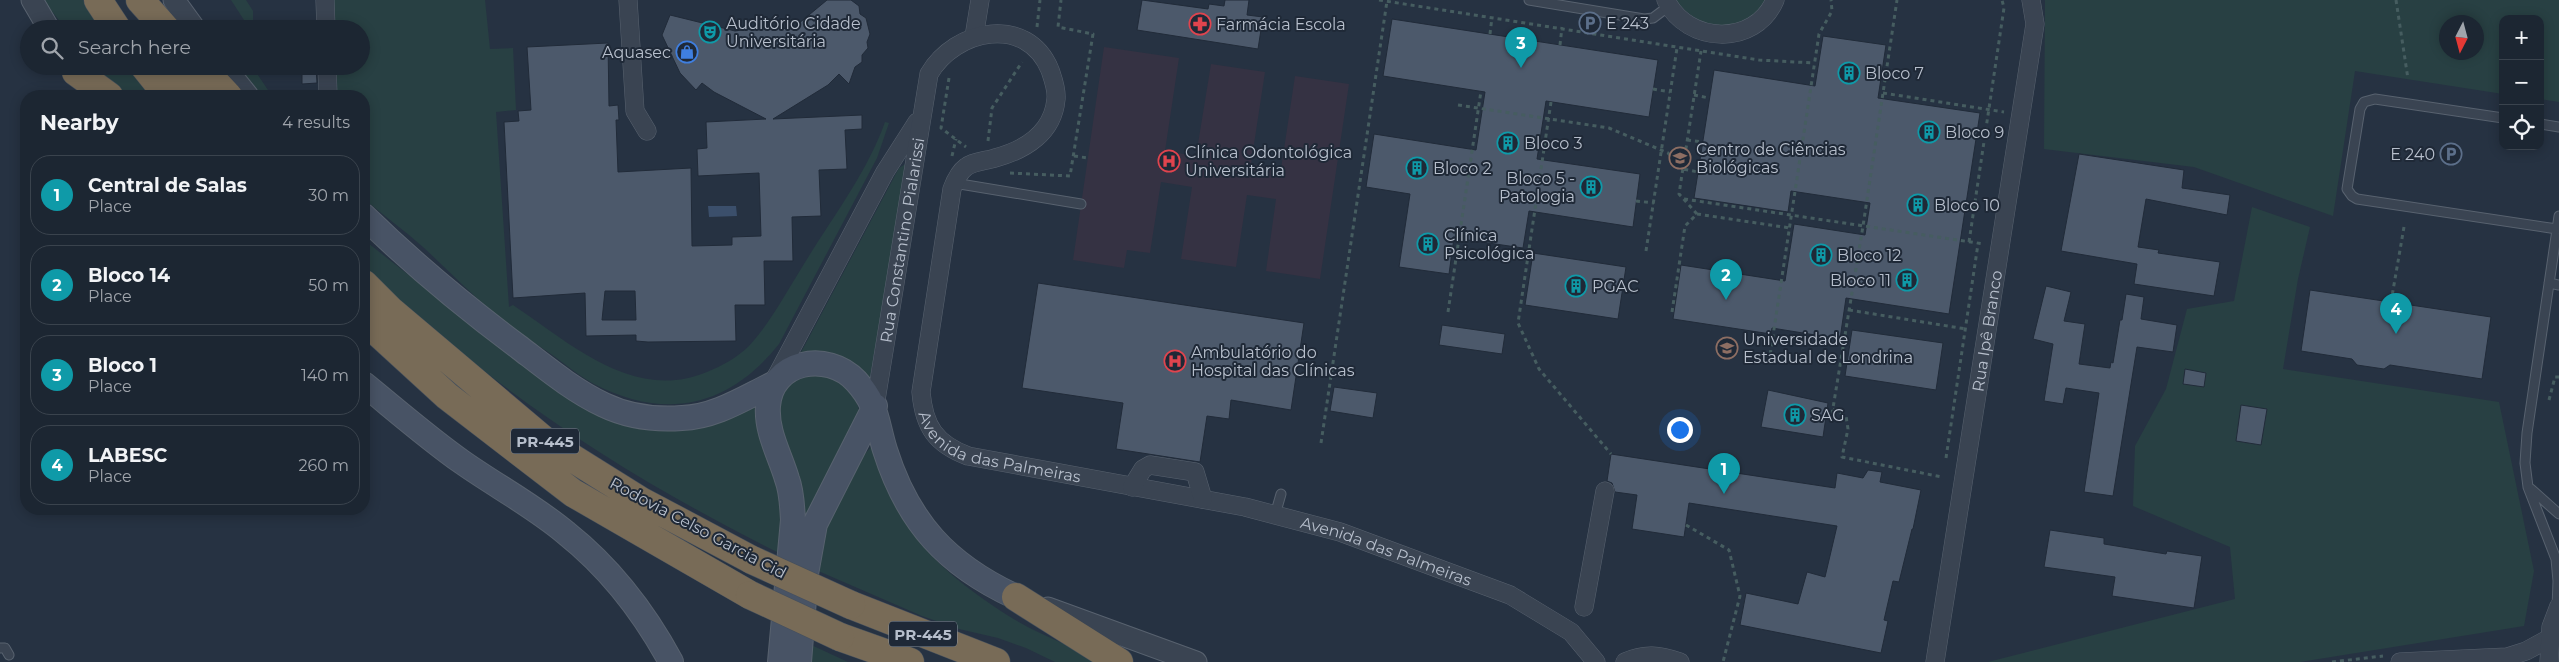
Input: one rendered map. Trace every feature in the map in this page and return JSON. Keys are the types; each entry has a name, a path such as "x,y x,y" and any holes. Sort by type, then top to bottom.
{"highway":[{"path":"98,0 111,20"},
{"path":"127,0 141,20"},
{"path":"140,0 158,20"},
{"path":"82,75 101,90"},
{"path":"151,75 163,90"},
{"path":"182,75 193,90"},
{"path":"208,75 222,90"},
{"name":"Rodovia Celso Garcia Cid","path":"370,290 390,310 545,441 641,501 752,560 850,605 996,662"},
{"name":"Rodovia Celso Garcia Cid","path":"370,325 447,396 573,493 750,595 840,637 910,662"},
{"path":"1016,597 1119,662"}],"main road":[{"path":"79,75 91,90"},
{"path":"370,222 406,256 472,312 547,369 604,405 632,416 683,418 722,409 773,384 788,370 796,367 816,364 836,367 855,380 875,406 884,447 896,483 926,533 965,569 988,584 1016,597"},
{"path":"773,384 768,404 768,424 788,481 793,520 780,662"},
{"path":"370,389 462,462 565,531 599,561 645,618 670,662"},
{"path":"799,662 806,574 815,524 875,406"}],"street":[{"path":"32,0 44,20"},
{"path":"174,0 188,20"},
{"path":"324,0 325,20"},
{"path":"628,0 634,111 647,131"},
{"path":"974,37 980,0"},
{"path":"1668,3 1684,23 1702,32 1722,35 1742,32 1759,22 1772,7 1775,0"},
{"name":"Rua Ipê Branco","path":"1935,662 2035,24 2032,0"},
{"name":"Avenida das Palmeiras","path":"929,74 936,62 951,48 974,37 1010,34 1025,40 1039,50 1054,82 1056,98 1052,115 1042,134 1028,145 1012,153 968,165 962,170 954,183 950,198 921,392 922,405 932,431 940,442 951,450 968,456 1203,499 1276,515 1340,532 1510,595 1571,632 1596,662"},
{"name":"Rua Constantino Pialarissi","path":"875,406 929,74"},
{"path":"231,75 243,90"},
{"path":"327,75 328,90"},
{"path":"773,384 885,172 922,115"},
{"path":"1132,486 1142,469 1150,465 1195,472 1203,499"},
{"path":"1584,607 1605,491"},
{"path":"1016,597 1196,662"},
{"path":"2549,662 2550,638 2558,607"},
{"path":"2400,662 2507,657 2526,651 2550,638"},
{"path":"1625,662 1642,655 1655,654 1680,662"}],"lane":[{"path":"1529,0 1644,19 1653,18 1668,3"},
{"path":"2499,117 2375,99 2367,100 2360,109 2347,189 2349,194 2358,199 2557,229"},
{"path":"2544,125 2559,127"},
{"path":"954,183 1081,204"},
{"path":"2558,607 2556,559 2528,487 2526,464 2527,433 2559,216"},
{"path":"2549,283 2559,285"},
{"path":"2528,487 2559,514"},
{"path":"1276,515 1281,494"},
{"path":"0,648 5,648 10,655"}],"path":[{"path":"1036,33 1040,0"},
{"path":"1379,0 1562,28 1701,52 1759,60 1814,63"},
{"path":"1770,362 1814,63 1819,34 1832,12 1831,0"},
{"path":"1832,414 1897,0"},
{"path":"1968,242 2004,8 2002,0"},
{"path":"2396,0 2408,79"},
{"path":"1320,442 1387,1"},
{"path":"1490,34 1492,17"},
{"path":"1560,45 1562,28"},
{"path":"1646,252 1677,48"},
{"path":"1701,52 1679,194 1697,214 1790,228"},
{"path":"988,144 992,108 1024,58"},
{"path":"951,70 941,128 968,150"},
{"path":"1653,89 1670,92"},
{"path":"1448,312 1481,91"},
{"path":"1883,93 2002,112"},
{"path":"1694,96 1710,98"},
{"path":"1551,102 1518,323 1540,369 1611,454"},
{"path":"1458,105 1609,128 1661,152 1668,153 1683,170 1698,172"},
{"path":"950,164 956,139"},
{"path":"1687,140 1703,142"},
{"path":"1074,156 1088,158"},
{"path":"1684,199 1989,245"},
{"path":"1636,201 1654,203"},
{"path":"1672,312 1685,226 1697,214"},
{"path":"2391,302 2404,227"},
{"path":"1946,458 1978,244"},
{"path":"1849,310 1974,330"},
{"path":"2549,400 2555,377 2559,377"},
{"path":"1832,409 1846,416 1848,429 1842,457 1942,477"},
{"path":"1686,525 1729,550 1740,596 1723,662"}],"shaded area":[{"name":"Clínica Odontológica Universitária","path":"1104,47 1179,58 1165,151 1196,156 1211,64 1265,72 1251,164 1281,169 1295,76 1349,84 1320,279 1266,271 1276,199 1247,195 1236,267 1181,259 1192,187 1161,182 1150,253 1127,250 1124,268 1073,260"}],"green space":[{"path":"43,0 83,0 96,20 59,20"},
{"path":"231,0 246,0 253,11 253,20 244,20"},
{"path":"331,0 485,0 490,49 513,48 516,110 496,112 509,307 513,305 580,351 604,364 629,374 654,380 680,380 707,372 735,357 749,346 772,317 859,177 878,141 885,122 889,123 877,158 779,344 760,365 739,382 717,394 695,402 671,404 646,402 621,395 594,384 515,330 486,306 416,241 370,204 370,90 335,90 334,75 370,75 370,20 332,20"},
{"path":"1676,0 1765,0 1757,12 1746,20 1721,26 1696,18"},
{"path":"2045,0 2559,0 2559,102 2544,100 2544,15 2499,15 2499,93 2355,71 2333,216 2194,167 2044,149"},
{"path":"103,75 135,75 146,90 119,90"},
{"path":"245,75 258,75 268,90 257,90"},
{"path":"907,163 870,378 798,358 899,168"},
{"path":"2252,207 2310,227 2298,279 2283,369 2499,402 2534,571 2524,626 2300,662 1988,662 2235,599 2230,547 2133,506 2135,446 2166,389 2187,309 2234,301"},
{"path":"370,245 529,369 604,416 757,403 756,412 759,430 775,473 780,493 779,553 692,507 607,457 566,430 486,373 404,306 370,273"},
{"path":"814,374 831,378 845,386 855,400 860,417 804,519 776,407 784,388 802,377"},
{"path":"871,447 873,448 881,475 899,512 912,532 942,566 978,595 1017,621 1103,662 1055,662 1026,648 998,638 959,629 922,616 816,570 824,527 855,465"},
{"path":"807,643 848,662 808,662"}],"water":[{"path":"708,206 736,206 737,216 709,217"}],"building":[{"path":"827,0 851,0 859,6 860,14 866,18 870,34 867,42 868,48 862,55 862,62 855,67 849,84 839,74 828,85 773,119 862,115 862,129 845,130 847,169 819,170 821,216 792,217 793,261 764,261 765,305 735,305 736,341 648,342 636,341 636,335 586,336 585,293 513,298 504,122 519,121 518,111 531,110 527,47 608,43 609,106 618,105 619,120 616,120 618,172 691,168 692,246 732,245 732,237 761,236 759,173 698,176 697,149 707,148 706,122 766,119 714,92 702,83 696,90 680,73 662,35 670,15 735,31 763,27 792,29","holes":["605,291 635,291 636,320 602,320"]},
{"name":"Farmácia Escola","path":"1142,0 1208,9 1209,4 1224,6 1225,0 1249,0 1247,15 1263,17 1258,49 1137,30"},
{"path":"1392,19 1658,60 1649,117 1546,101 1537,159 1640,174 1633,227 1529,211 1523,248 1454,238 1449,274 1399,267 1410,194 1366,187 1374,134 1476,150 1485,92 1383,76"},
{"path":"1823,36 1886,45 1878,98 1980,113 1949,314 1846,298 1840,339 1772,328 1771,334 1673,319 1681,265 1785,281 1794,224 1865,235 1870,203 1791,191 1788,212 1694,198 1714,70 1815,86"},
{"path":"302,75 317,75 317,83 302,84"},
{"path":"2079,154 2184,170 2182,188 2230,195 2227,215 2146,199 2138,247 2159,250 2158,253 2220,262 2214,296 2134,284 2137,264 2061,251"},
{"name":"PGAC","path":"1533,253 1626,267 1618,319 1525,305"},
{"path":"1038,283 1304,323 1291,410 1231,400 1229,419 1207,416 1200,462 1116,449 1123,403 1022,388"},
{"path":"2046,286 2071,292 2064,321 2085,324 2079,364 2110,368 2111,362 2113,363 2126,294 2144,297 2141,319 2177,325 2173,352 2137,347 2113,496 2084,492 2099,393 2066,388 2063,404 2044,401 2053,344 2033,339"},
{"path":"2310,290 2491,317 2482,379 2390,365 2384,369 2357,365 2352,359 2301,351"},
{"path":"1442,325 1505,334 1502,354 1439,345"},
{"path":"1852,330 1943,343 1936,390 1845,376"},
{"path":"2185,369 2206,373 2204,387 2183,384"},
{"path":"1334,387 1377,393 1373,418 1330,411"},
{"name":"SAG","path":"1768,390 1828,403 1823,437 1761,427"},
{"path":"2241,405 2267,409 2261,445 2236,441"},
{"path":"1611,454 1835,488 1837,473 1863,478 1868,470 1882,472 1880,482 1921,490 1899,582 1893,581 1884,620 1888,621 1881,653 1740,625 1746,593 1798,604 1807,572 1825,577 1837,526 1689,503 1684,537 1632,529 1637,495 1615,492 1612,483 1607,481"},
{"path":"2050,530 2104,538 2104,544 2166,554 2167,551 2202,556 2194,608 2112,596 2115,577 2044,567"}],"place":[{"name":"E 243","path":"1590,23"},
{"name":"Farmácia Escola","path":"1200,24"},
{"name":"Auditório Cidade Universitária","path":"710,32"},
{"name":"Aquasec","path":"687,52"},
{"name":"Bloco 1","path":"1521,68"},
{"name":"Bloco 7","path":"1849,73"},
{"name":"Bloco 9","path":"1929,132"},
{"name":"Bloco 3","path":"1508,143"},
{"name":"E 240","path":"2451,154"},
{"name":"Centro de Ciências Biológicas","path":"1680,158"},
{"name":"Clínica Odontológica Universitária","path":"1169,161"},
{"name":"Bloco 2","path":"1417,168"},
{"name":"Bloco 5 - Patologia","path":"1591,187"},
{"name":"Bloco 10","path":"1918,205"},
{"name":"Clínica Psicológica","path":"1428,244"},
{"name":"Bloco 12","path":"1821,255"},
{"name":"Bloco 11","path":"1907,280"},
{"name":"PGAC","path":"1576,286"},
{"name":"Bloco 14","path":"1726,300"},
{"name":"LABESC","path":"2396,334"},
{"name":"Universidade Estadual de Londrina","path":"1727,348"},
{"name":"Ambulatório do Hospital das Clínicas","path":"1175,361"},
{"name":"SAG","path":"1795,415"},
{"name":"Central de Salas","path":"1724,494"}]}
